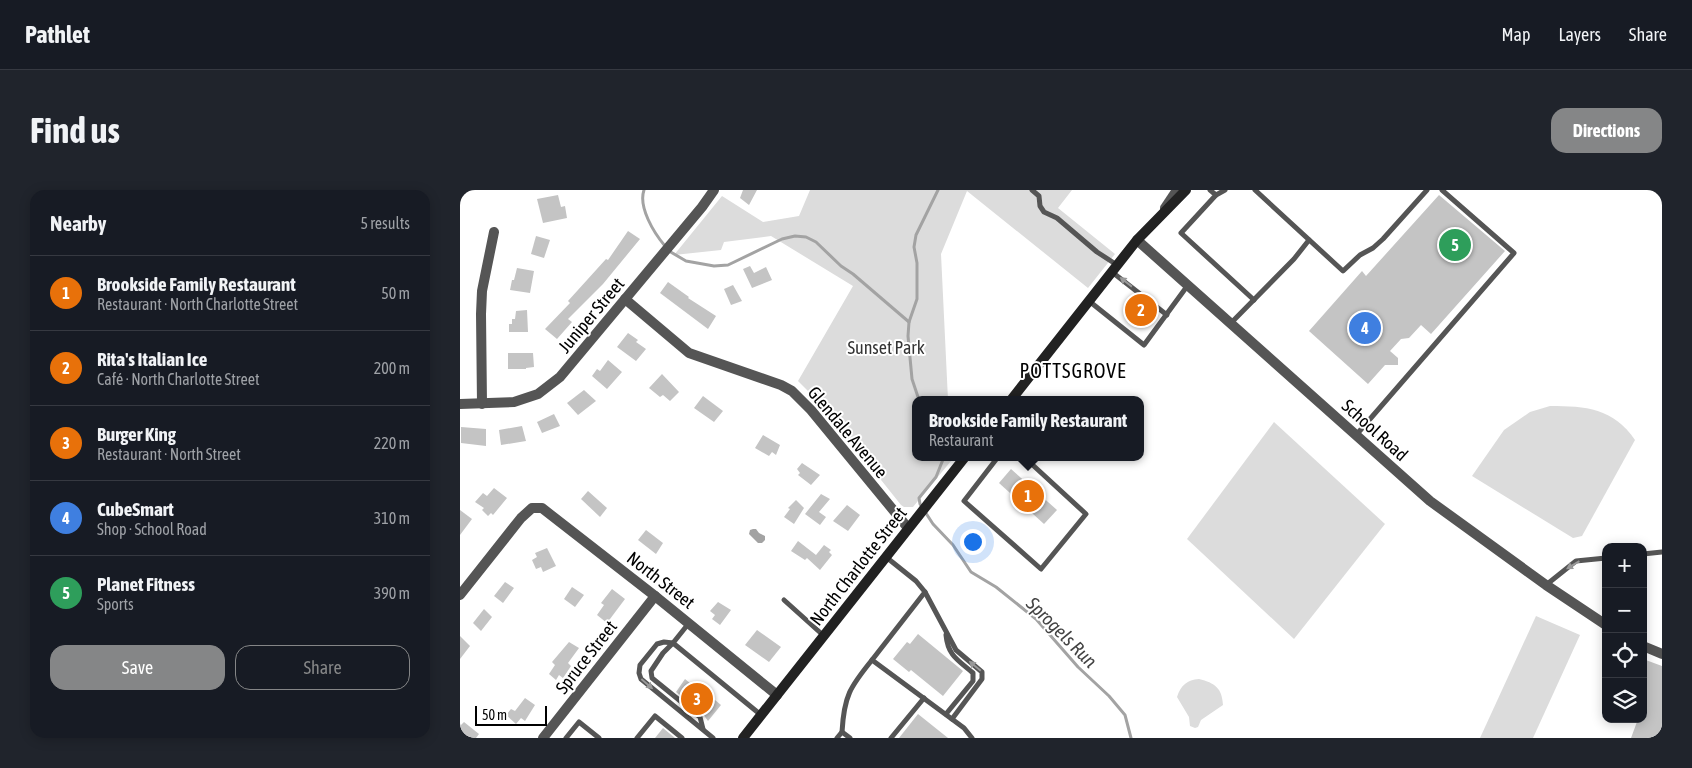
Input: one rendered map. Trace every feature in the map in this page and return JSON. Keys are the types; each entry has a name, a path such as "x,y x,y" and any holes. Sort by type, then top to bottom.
{"main road":[{"path":"1014,396 1137,240 1186,190"},
{"name":"North Charlotte Street","path":"743,738 961,461"}],"street":[{"name":"Juniper Street","path":"460,404 514,402 538,394 560,377 702,207 714,190"},
{"path":"1160,215 1177,190"},
{"path":"482,404 482,291 494,232"},
{"name":"School Road","path":"1137,240 1430,501 1546,586 1602,622"},
{"name":"Glendale Avenue","path":"626,299 689,353 781,385 792,391 812,410 908,528"},
{"name":"North Street","path":"460,595 521,518 532,508 542,508 689,623 777,695"},
{"name":"Spruce Street","path":"543,738 655,596"},
{"path":"1647,648 1662,654"}],"lane":[{"path":"1032,190 1039,196 1040,206 1044,212 1057,218 1167,315"},
{"path":"1210,190 1216,195"},
{"path":"1225,190 1216,195 1181,233 1254,300"},
{"path":"1255,190 1343,271 1360,255 1373,248 1383,239 1427,190"},
{"path":"1356,434 1514,253 1442,190"},
{"path":"1231,323 1310,240"},
{"path":"1088,301 1144,345 1188,285"},
{"path":"995,461 964,501 1041,569 1086,514 1028,461"},
{"path":"1647,554 1662,552"},
{"path":"886,557 926,592 956,650 982,672 982,679 952,719"},
{"path":"1546,586 1576,561 1602,558"},
{"path":"837,738 842,732 847,698 854,682 926,592"},
{"path":"784,600 824,636"},
{"path":"684,704 652,678 651,671 663,653 689,623"},
{"path":"946,631 948,647 952,656 973,673 973,681 946,714"},
{"path":"713,738 641,679 639,673 640,666 656,644 664,642 673,643 761,716"},
{"path":"872,660 964,728 972,738"},
{"path":"891,738 924,698"},
{"path":"691,710 700,717 703,730"},
{"path":"637,738 655,716 682,738"},
{"path":"566,738 579,722 599,738"},
{"path":"842,732 850,738"}],"green space":[{"name":"Sunset Park","path":"810,190 1072,190 1058,208 1115,254 1088,288 967,191 941,254 948,396 912,396 912,461 951,461 913,507 904,507 819,402 798,381 853,286 771,236 724,242 721,250 674,255 722,196 763,222 799,216"},
{"path":"1550,406 1587,408 1608,415 1627,429 1635,440 1582,536 1573,538 1472,476 1504,430 1530,412"},
{"path":"1274,422 1385,524 1294,639 1187,539"},
{"path":"1536,616 1580,635 1533,738 1480,738"},
{"path":"1199,679 1217,687 1221,694 1223,705 1201,720 1198,727 1195,728 1190,726 1189,717 1177,697 1180,689 1185,684"}],"shaded area":[{"path":"756,529 765,536 765,540 762,543 758,543 749,534 750,530"}],"building":[{"path":"743,190 757,190 749,205 740,198"},
{"path":"558,195 561,207 565,206 567,218 543,223 537,199"},
{"path":"1439,195 1505,251 1431,334 1421,325 1409,338 1401,339 1390,351 1398,358 1398,365 1385,365 1368,384 1309,331 1362,271 1366,276"},
{"path":"628,231 640,239 603,284 568,319 572,322 557,339 545,329 570,303 568,301 606,259 608,260"},
{"path":"536,236 550,240 544,258 531,254"},
{"path":"750,266 754,273 766,267 772,280 752,288 743,269"},
{"path":"517,268 534,271 530,293 510,290"},
{"path":"668,282 716,316 708,329 660,293"},
{"path":"733,285 742,301 731,305 724,289"},
{"path":"1135,298 1155,312 1147,323 1128,308"},
{"path":"527,310 528,332 509,332 509,324 512,324 512,319 515,319 516,311"},
{"path":"628,333 646,349 636,361 617,347"},
{"path":"508,353 533,353 534,367 508,369"},
{"path":"608,360 622,372 607,389 592,376 597,369 600,371"},
{"path":"662,374 679,392 670,401 663,395 660,397 649,388"},
{"path":"584,390 596,401 578,415 567,403"},
{"path":"703,396 723,411 714,422 694,408"},
{"path":"554,414 560,426 542,433 537,422"},
{"path":"522,426 526,441 501,445 499,430"},
{"path":"461,427 486,429 486,446 461,443"},
{"path":"763,435 780,445 776,455 772,452 769,456 755,448"},
{"path":"802,463 820,475 811,485 798,475 800,473 797,469"},
{"path":"1011,469 1057,510 1044,524 999,483"},
{"path":"494,488 507,498 493,515 491,513 488,516 482,510 484,508 475,502 483,493 487,496"},
{"path":"588,491 607,508 600,517 581,499"},
{"path":"821,494 830,499 819,512 826,517 820,525 805,514"},
{"path":"796,500 804,508 794,524 784,517 790,509 788,508"},
{"path":"847,505 860,515 848,531 833,521"},
{"path":"460,510 472,519 460,535"},
{"path":"646,530 663,543 656,554 638,540"},
{"path":"798,541 816,555 824,545 831,550 829,552 832,555 820,570 807,558 805,560 791,551"},
{"path":"547,548 556,566 543,572 541,567 536,569 532,560 537,557 535,553"},
{"path":"505,582 514,588 503,603 494,596"},
{"path":"572,587 584,595 575,607 564,599"},
{"path":"612,589 625,599 607,623 597,615 604,605 601,603"},
{"path":"718,602 731,610 720,625 712,619 715,615 710,611"},
{"path":"484,609 492,617 481,631 473,623"},
{"path":"757,630 781,647 769,662 745,645"},
{"path":"918,634 963,671 943,696 911,670 909,672 893,659 907,642 910,644"},
{"path":"460,636 470,646 460,659"},
{"path":"569,642 579,648 568,663 571,666 563,678 559,675 556,680 549,674 555,665 552,662"},
{"path":"1647,660 1662,666 1662,738 1631,738 1637,723 1647,723"},
{"path":"685,679 696,688 699,684 711,693 709,695 721,705 708,721 693,706 689,706 687,711 684,708 688,706 688,702 676,692"},
{"path":"525,698 535,705 525,721 521,718 516,724 506,715 511,709 515,711"},
{"path":"918,714 948,738 899,738"},
{"path":"464,722 479,734 476,738 464,738 460,735 460,726"},
{"path":"663,728 675,738 655,738"}],"waterway":[{"path":"644,190 643,204 645,212 656,234 665,246"},
{"name":"Sprogels Run","path":"918,396 912,379 908,336 909,322 917,299 917,263 914,247 916,235 938,190"},
{"path":"669,251 686,261 714,266 728,265 782,239 795,236 806,237 816,242 841,266 909,322"},
{"name":"Sprogels Run","path":"942,461 936,477 919,498 920,504 933,524 953,545 971,572 996,587 1036,619 1078,667 1109,696 1125,715 1131,738"}],"place":[{"name":"Planet Fitness","path":"1455,245"},
{"name":"Rita's Italian Ice","path":"1141,310"},
{"name":"CubeSmart","path":"1365,328"},
{"name":"Brookside Family Restaurant","path":"1028,496"},
{"name":"Burger King","path":"697,699"}],"district":[{"name":"POTTSGROVE","path":"1073,370"}]}
